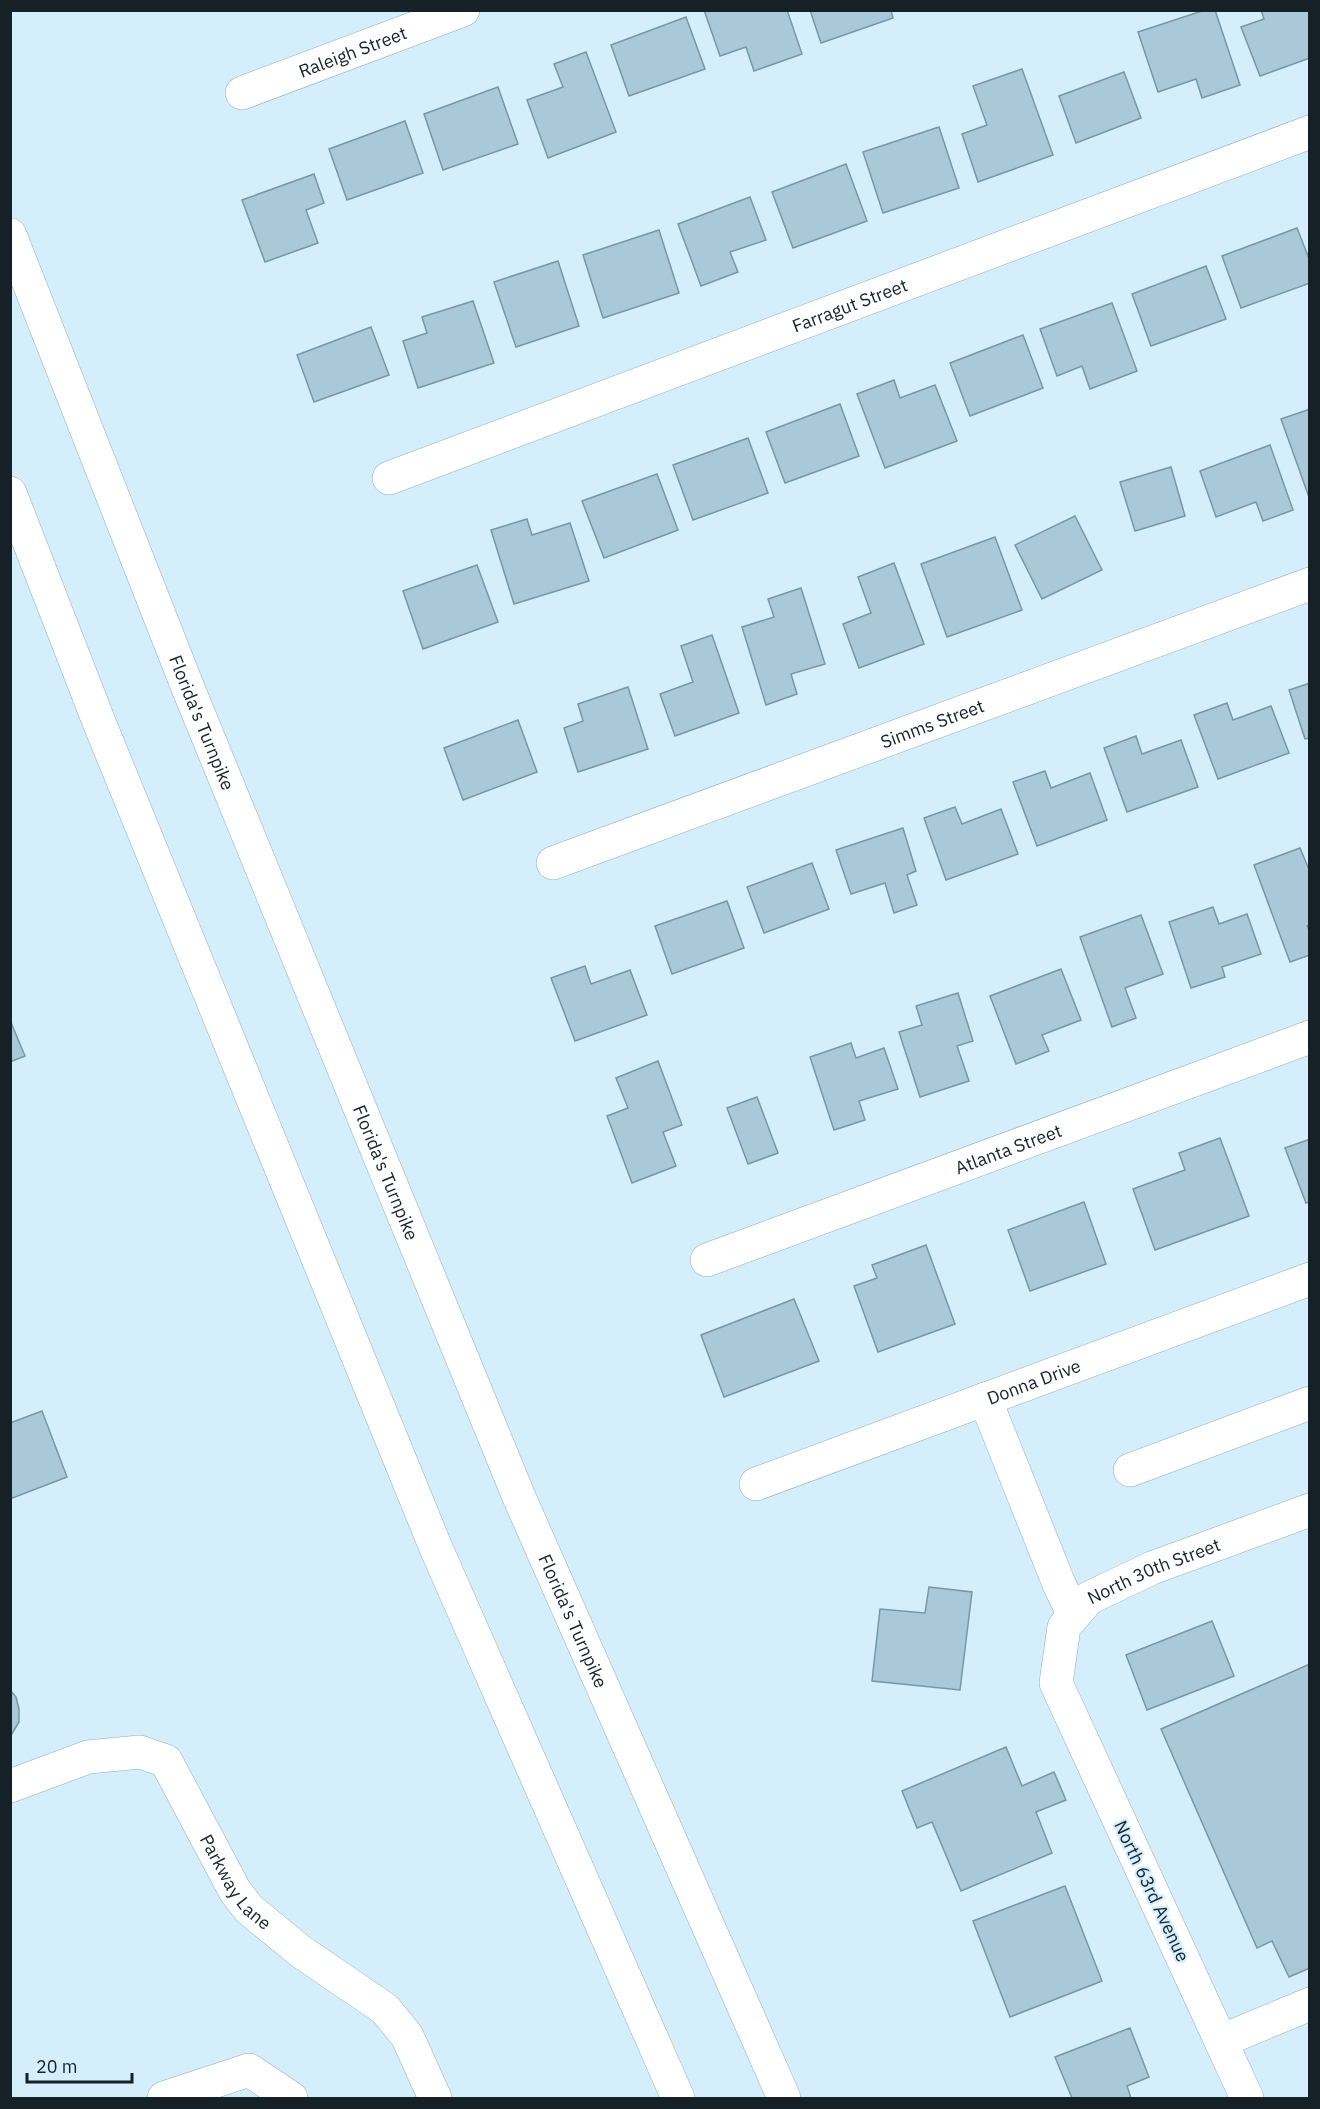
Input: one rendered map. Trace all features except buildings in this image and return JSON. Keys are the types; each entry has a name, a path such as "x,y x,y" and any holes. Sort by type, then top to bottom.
{"main road":[{"name":"Raleigh Street","path":"242,93 463,10"},
{"name":"Farragut Street","path":"390,478 1310,132"},
{"name":"Florida's Turnpike","path":"10,235 188,688 519,1497 784,2098"},
{"path":"10,493 104,733 436,1548 678,2098"},
{"name":"Simms Street","path":"553,863 1310,584"},
{"name":"Atlanta Street","path":"707,1260 1310,1038"},
{"name":"Donna Drive","path":"756,1484 1310,1279"},
{"path":"985,1399 1059,1584 1074,1615"},
{"path":"1130,1470 1310,1403"},
{"name":"North 30th Street","path":"1056,1683 1064,1628 1089,1598 1152,1568 1310,1510"},
{"name":"North 63rd Avenue","path":"1056,1683 1247,2098"},
{"name":"Parkway Lane","path":"10,1786 88,1757 140,1752 166,1761 235,1891 249,1909 300,1952 385,2009 407,2036 435,2098"},
{"path":"1221,2041 1308,2009"},
{"path":"164,2098 249,2070 291,2098"}]}
